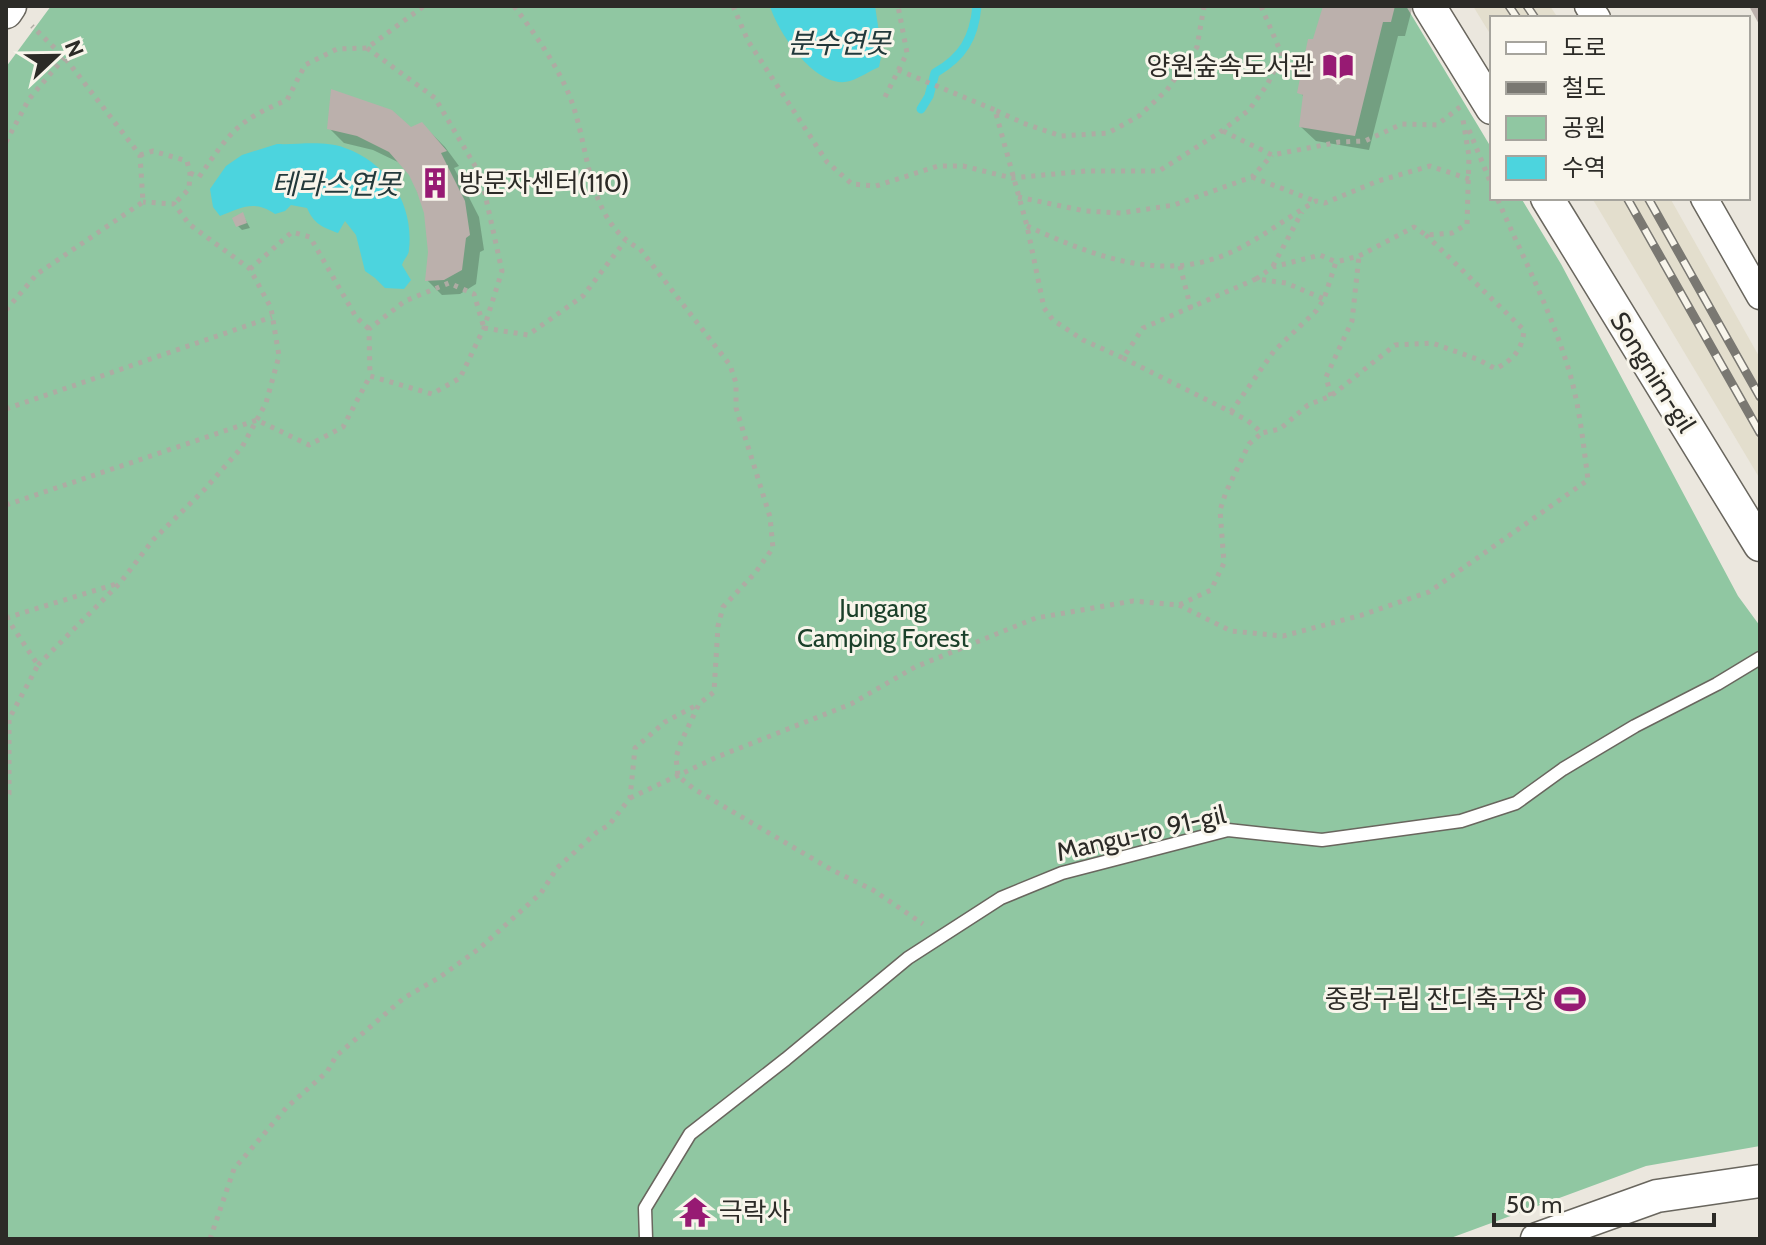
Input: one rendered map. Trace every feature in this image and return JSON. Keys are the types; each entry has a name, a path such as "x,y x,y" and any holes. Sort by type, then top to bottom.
{"street":[{"path":"1429,6 1472,106"},
{"name":"Songnim-gil","path":"1548,200 1760,545"},
{"path":"1705,200 1760,296"},
{"path":"1537,1239 1657,1196 1760,1181"}],"lane":[{"name":"Mangu-ro 91-gil","path":"646,1239 645,1208 690,1134 908,958 1001,898 1062,873 1228,830 1322,840 1461,821 1516,803 1563,769 1635,726 1760,658"}],"path":[{"path":"190,173 199,177 229,133 254,114 287,100 305,65 337,49 367,48 424,6"},
{"path":"514,6 548,51 567,90 576,112 595,192 609,222 625,241 640,249 730,365 736,383 736,408 770,517 773,548 755,573 723,607 718,626 714,692 699,704 665,722 635,748 630,798"},
{"path":"733,6 748,41 827,162 852,184 876,186 938,166 963,166 1012,178 1086,171 1159,171 1249,110 1267,85 1282,55 1261,6"},
{"path":"885,97 907,53 898,6"},
{"path":"898,70 1061,136 1108,133 1139,116 1167,90 1197,47 1204,6"},
{"path":"14,13 65,58 140,155 143,202"},
{"path":"367,48 435,98 481,176 502,271 484,328 460,378 432,394 370,376"},
{"path":"6,142 29,99 65,58"},
{"path":"1018,197 1085,211 1121,213 1174,205 1252,177 1272,155 1339,142 1365,141 1402,124 1437,125 1472,106"},
{"path":"1426,235 1452,233 1467,224 1472,106"},
{"path":"1472,106 1490,178"},
{"path":"995,110 1027,226 1044,308 1053,320 1083,340 1247,420 1262,433"},
{"path":"1219,133 1225,131 1272,155"},
{"path":"6,310 37,274 143,202 174,204 189,189 187,161 153,151 140,155"},
{"path":"1252,177 1325,203 1378,181 1430,166 1469,179"},
{"path":"210,1239 234,1169 279,1116 327,1072 336,1056 404,998 440,977 512,920 541,893 557,868 609,825 630,798 717,757 851,704 915,667 1036,618 1133,601 1179,605 1231,631 1283,636 1362,615 1429,592 1588,480 1568,366 1498,200"},
{"path":"1027,226 1126,264 1180,266 1225,255 1316,201"},
{"path":"6,800 9,794 9,719 38,665 120,583 153,540 242,447 266,403 279,356 271,308 250,269 189,224 174,204"},
{"path":"1273,267 1305,207"},
{"path":"1123,358 1143,328 1256,279 1273,267 1320,255 1336,262 1359,256 1414,227 1524,330 1522,346 1512,359 1496,369 1432,343 1395,345 1331,396 1308,405 1280,429 1262,433 1249,444 1220,510 1224,563 1211,590 1179,605"},
{"path":"6,505 257,420 309,445 343,427 370,376 369,329 356,317 310,237 292,232 250,269"},
{"path":"484,328 528,335 583,296 625,241"},
{"path":"1331,396 1326,377 1352,321 1359,256"},
{"path":"1231,412 1274,351 1316,311 1324,299 1336,262"},
{"path":"1180,266 1191,309"},
{"path":"1256,279 1286,283 1324,299"},
{"path":"369,329 405,301 449,283 474,294 484,328"},
{"path":"6,409 272,317"},
{"path":"38,665 6,618 120,583"},
{"path":"699,704 676,757 678,776 694,789 832,870 873,890 940,936"}],"shaded area":[{"path":"1473,6 1550,6 1557,16 1490,16 1490,34"},
{"path":"1593,200 1671,200 1760,358 1760,479"}],"green space":[{"name":"Jungang Camping Forest","path":"51,6 1406,6 1490,146 1490,200 1522,200 1561,264 1738,596 1760,626 1760,1146 1646,1166 1448,1239 6,1239 6,67"}],"water":[{"name":"분수연못","path":"770,6 875,6 882,52 879,67 850,81 837,82 825,77 812,69 790,44"},
{"name":"테라스연못","path":"320,143 345,148 374,164 385,175 395,188 407,217 409,251 402,265 411,280 404,289 385,288 365,271 356,235 345,221 338,233 319,224 307,208 291,205 275,214 254,206 220,216 213,207 210,189 226,166 242,155 277,144"}],"building":[{"name":"양원숲속도서관","path":"1323,6 1395,6 1391,22 1383,22 1355,136 1299,127 1303,95 1297,93 1308,39 1313,39"},
{"path":"1749,6 1760,6 1760,26"},
{"name":"방문자센터(110)","path":"331,89 392,110 411,127 422,122 447,151 441,153 465,201 470,235 466,238 462,270 444,280 425,281 428,252 424,213 409,175 389,152 357,136 327,129"},
{"path":"243,212 247,223 236,227 232,218"}],"waterway":[{"path":"921,109 929,96 935,73 960,53 970,37 977,6"}],"railway":[{"path":"1509,6 1516,16"},
{"path":"1527,6 1534,16"},
{"path":"1628,200 1760,433"},
{"path":"1649,200 1760,397"}],"place":[{"name":"양원숲속도서관","path":"1338,66"},
{"name":"방문자센터(110)","path":"435,183"},
{"name":"중랑구립 잔디축구장","path":"1570,999"},
{"name":"극락사","path":"695,1212"}]}
